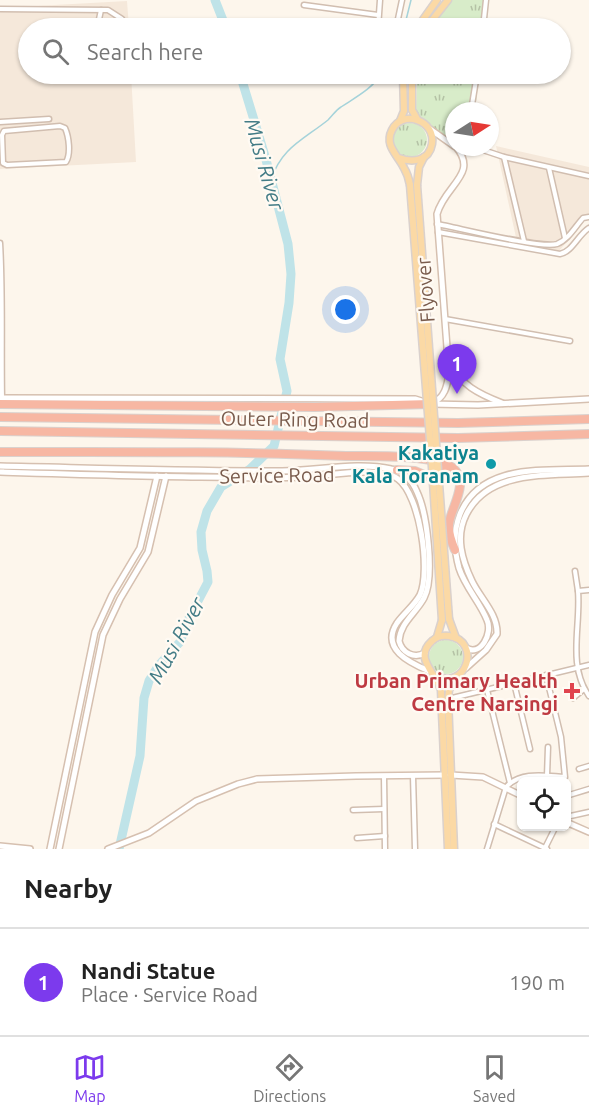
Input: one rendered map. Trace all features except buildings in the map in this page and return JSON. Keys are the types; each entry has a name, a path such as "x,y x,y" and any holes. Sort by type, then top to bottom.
{"highway":[{"path":"1,400 245,407 314,404 430,404"},
{"name":"Outer Ring Road","path":"0,417 464,423 589,419"},
{"name":"Outer Ring Road","path":"0,431 494,438 589,434"},
{"path":"0,452 285,453 409,458 447,465 457,473 460,483 460,491 449,525 450,539 455,550"},
{"path":"397,470 415,471 434,479 442,476 447,465"}],"main road":[{"path":"424,18 437,0"},
{"path":"434,18 448,0"},
{"path":"403,84 404,111 400,121 392,130 391,149 399,158 408,162 425,157 432,145 429,129"},
{"path":"411,84 412,110 418,120"},
{"path":"400,121 412,118 418,120 445,140"},
{"path":"432,145 445,145"},
{"path":"430,404 438,401 447,387 449,374 438,232 440,204 463,174 465,160 462,156"},
{"name":"Flyover","path":"413,185 425,157"},
{"name":"Flyover","path":"399,158 413,185 446,620 456,638"},
{"path":"449,356 456,372 472,390 503,404"},
{"path":"1,400 214,399 314,404"},
{"path":"430,404 503,404 589,399"},
{"name":"Service Road","path":"0,466 281,475 383,473 398,478 413,498 419,518 423,581 420,595 395,627 393,643 400,656 431,673"},
{"name":"Service Road","path":"281,475 365,467 397,470"},
{"path":"397,470 408,478 421,500 425,517 430,573 426,595 403,626 399,640 403,649 410,654 418,656 425,653"},
{"path":"466,648 474,650 483,644 489,633 485,616 460,571 455,550 455,537 462,511 472,494 490,480 512,474 589,471"},
{"path":"448,849 448,699 452,681 486,650 497,634 495,619 473,583 462,558 460,538 462,527 472,505 489,488 511,480 589,471"},
{"name":"Service Road","path":"0,472 157,476 189,473"},
{"path":"50,849 95,632 112,595 140,548 157,476"},
{"path":"59,849 103,635 120,599 148,552 166,476"},
{"name":"Flyover","path":"437,637 446,620"},
{"path":"431,673 446,679 460,674 467,664 466,648 456,638 437,637 427,646 424,659 431,673 438,681 441,690 454,849"},
{"path":"108,849 149,832 196,801 257,779 448,775 483,777 508,785 517,792"},
{"path":"571,824 589,832"},
{"path":"0,846 30,849"}],"street":[{"path":"304,5 378,15 380,0"},
{"path":"398,18 402,0"},
{"path":"484,18 486,0"},
{"path":"0,9 108,10 120,18"},
{"path":"99,18 101,10"},
{"path":"472,102 475,84"},
{"path":"0,122 49,119"},
{"path":"60,126 67,131 69,156 66,162 6,165 2,159 1,150 2,135 5,130 60,126"},
{"path":"499,155 589,176"},
{"path":"504,157 524,241"},
{"path":"549,168 565,238"},
{"path":"438,224 553,245 565,238 583,218 589,217"},
{"path":"438,232 560,254 568,251 589,228"},
{"path":"0,244 3,293 0,321 1,400"},
{"path":"445,319 570,340"},
{"path":"575,571 578,591 577,668 584,689 589,696"},
{"path":"578,591 589,590"},
{"path":"448,699 589,665"},
{"path":"508,785 517,778 530,775 565,777 561,736 546,675"},
{"path":"514,683 530,749"},
{"path":"573,698 584,689"},
{"path":"487,690 508,785 487,849"},
{"path":"547,776 548,747"},
{"path":"579,769 589,766"},
{"path":"384,776 385,849"},
{"path":"412,776 415,849"},
{"path":"571,795 589,789"},
{"path":"353,810 384,809"},
{"path":"571,816 589,812"},
{"path":"494,824 546,849 554,831"},
{"path":"357,838 385,836"}],"shaded area":[{"path":"127,1 128,18 18,18 18,84 132,84 136,162 0,169 0,8"},
{"path":"499,147 589,167 589,220 585,220 559,251 517,242 498,156"}],"green space":[{"path":"452,0 486,0 485,18 439,18"},
{"path":"417,84 478,84 476,102 445,102 445,136 436,132 416,114"},
{"path":"410,123 422,128 427,140 422,152 410,157 398,152 393,140 398,128"},
{"path":"446,640 458,645 463,657 458,669 446,674 434,669 429,657 434,645"}],"waterway":[{"name":"Musi River","path":"215,0 222,18"},
{"path":"406,18 411,0"},
{"name":"Musi River","path":"119,849 140,756 144,698 149,681 159,665 180,642 189,618 208,582 201,532 207,511 221,487 250,469 274,446 287,391 280,359 289,303 291,274 288,244 243,84"},
{"path":"271,180 275,169 287,152 328,120 339,108 372,84"}],"place":[{"name":"Nandi Statue","path":"457,394"},
{"name":"Kakatiya Kala Toranam","path":"491,464"},
{"name":"Urban Primary Health Centre Narsingi","path":"572,691"}]}
